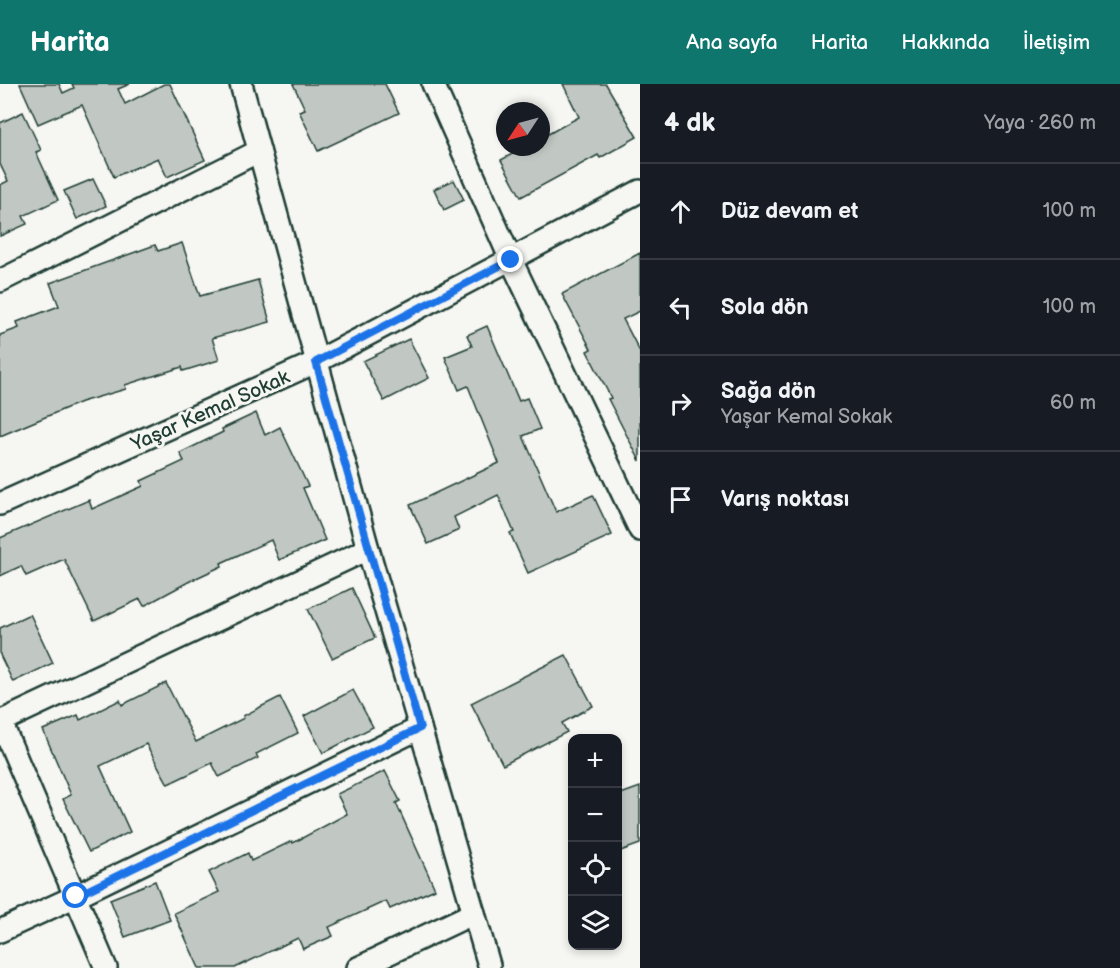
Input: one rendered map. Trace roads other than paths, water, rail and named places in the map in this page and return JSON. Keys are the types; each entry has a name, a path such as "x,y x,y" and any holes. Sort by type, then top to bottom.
{"street":[{"path":"241,84 316,362 489,965"},
{"path":"433,84 511,260 640,530"},
{"path":"0,281 259,151"},
{"name":"Yaşar Kemal Sokak","path":"0,504 316,362 640,191"},
{"path":"106,968 0,721 369,549"},
{"path":"0,931 420,728"},
{"path":"358,968 474,913"}]}
